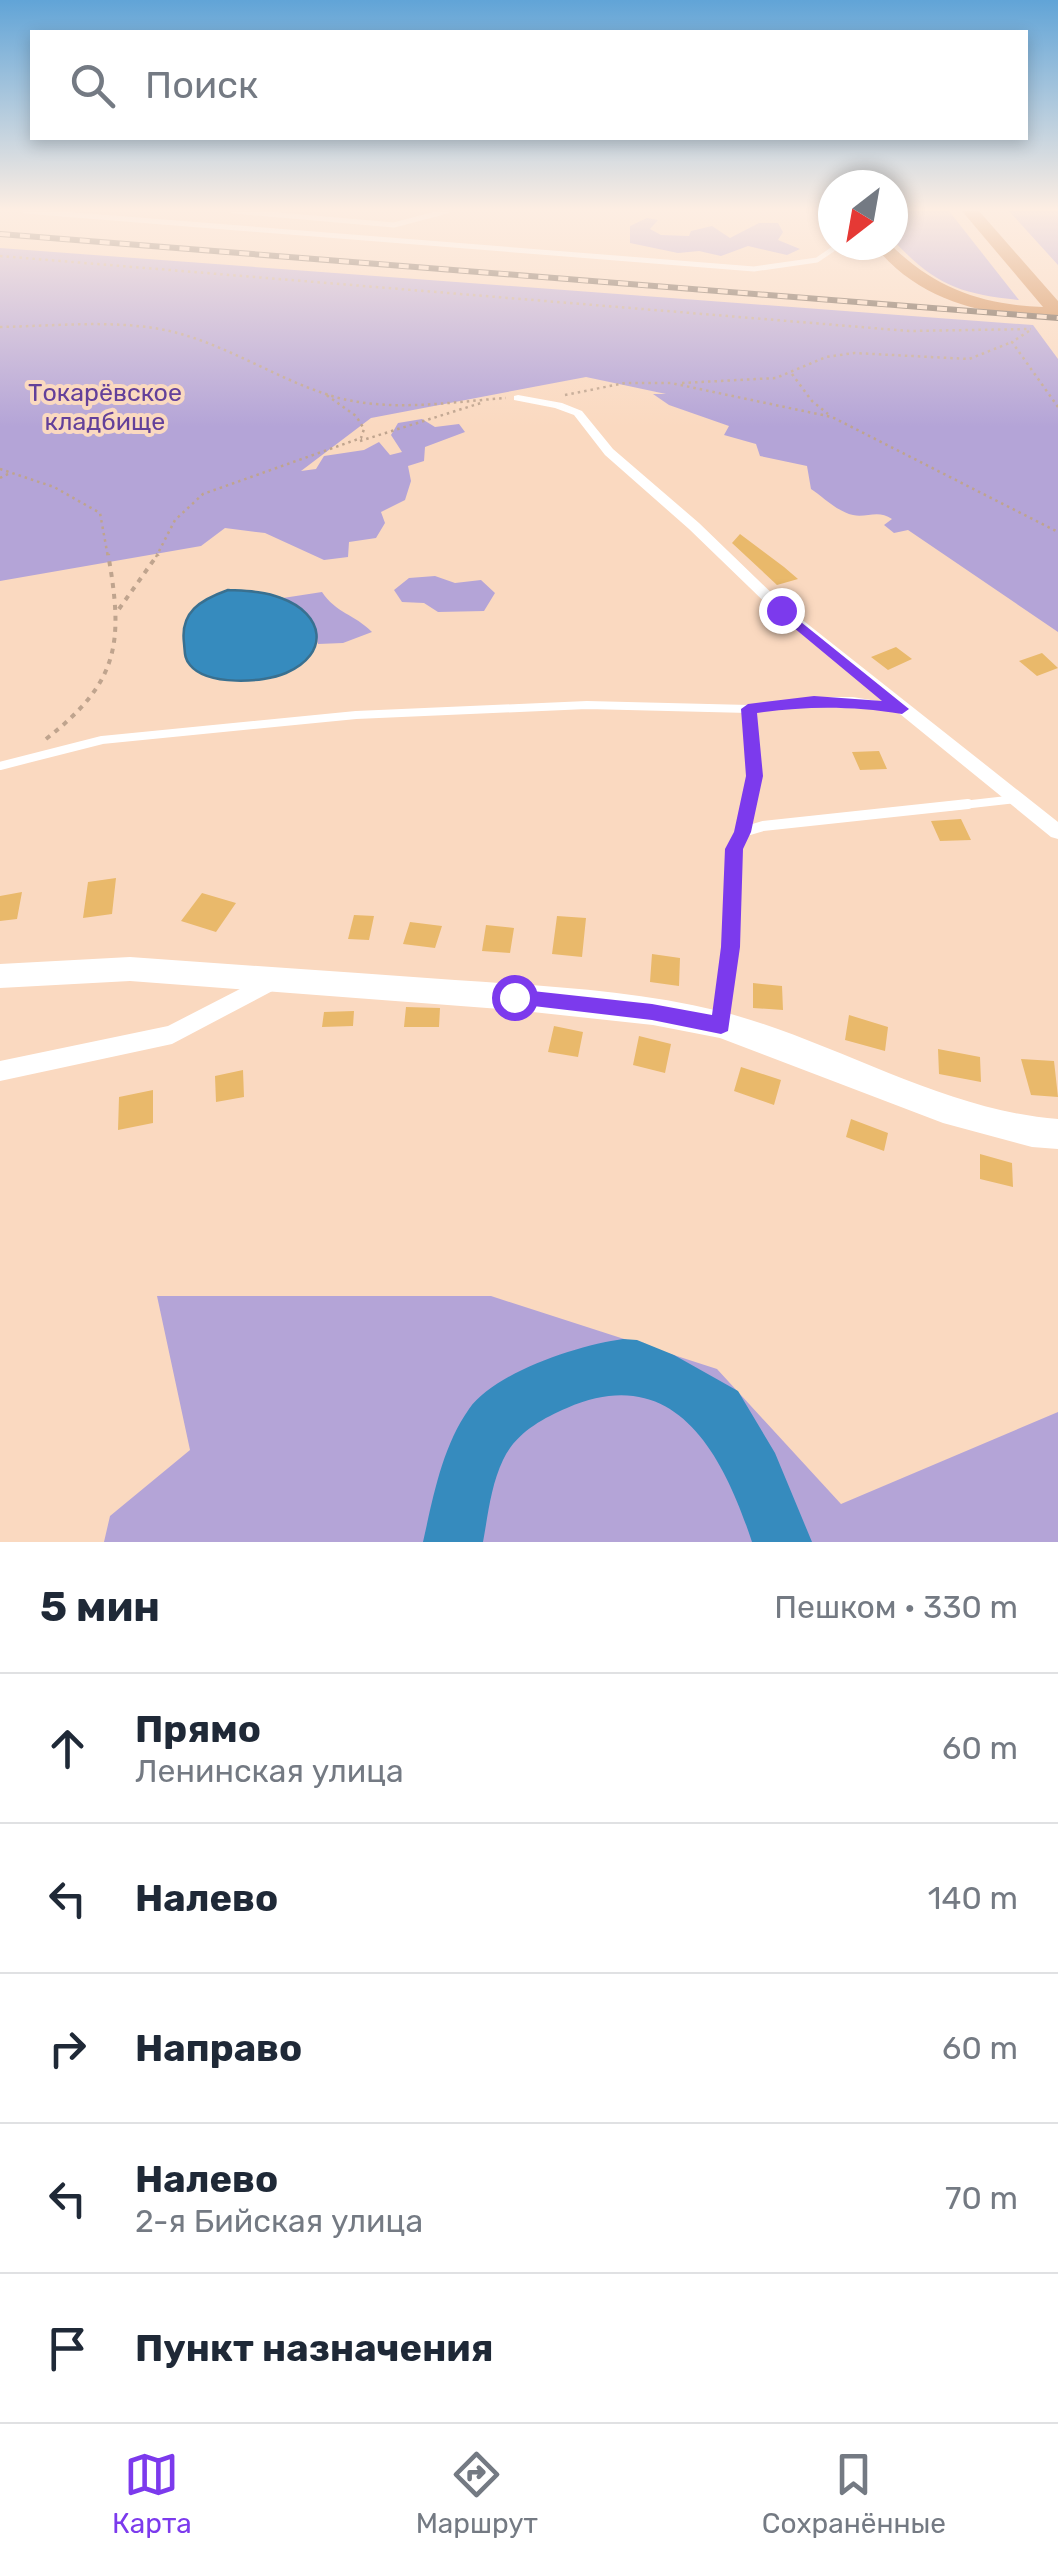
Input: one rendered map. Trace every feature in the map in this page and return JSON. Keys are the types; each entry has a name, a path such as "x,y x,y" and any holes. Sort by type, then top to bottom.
{"highway":[{"path":"921,283 950,297 1007,310 1055,303"},
{"path":"1036,283 1055,303"}],"street":[{"path":"518,398 578,413 608,452 694,526 781,610 1058,832"},
{"path":"0,976 130,969 514,997 652,1012 721,1025 944,1108 1032,1132 1058,1134"},
{"path":"0,1071 172,1034 274,980"}],"lane":[{"path":"0,766 102,740 356,714 586,704 748,709 814,700 902,709"},
{"path":"721,1025 730,947 734,849 742,832 754,776 748,709"},
{"path":"742,832 764,826 1016,800"}],"path":[{"path":"327,283 910,331 1036,328 1021,333 994,356 961,360 834,355 792,374 751,381 671,383"},
{"path":"1012,342 1058,407"},
{"path":"792,374 812,401 832,417"},
{"path":"308,384 356,416 364,429 350,446"},
{"path":"118,610 167,542 168,532 184,507 203,494 443,413 498,399"},
{"path":"0,469 54,487 100,513 118,610 111,665 88,706 44,741"},
{"path":"0,478 10,474"}],"green space":[{"name":"Токарёвское кладбище","path":"0,283 469,283 1033,325 1058,359 1058,632 908,530 894,533 884,525 892,519 887,516 853,515 836,508 811,489 807,466 760,456 756,444 724,435 729,426 669,405 653,394 666,394 586,377 371,418 301,471 316,469 324,456 364,450 379,442 390,455 402,452 391,435 398,423 422,419 435,427 459,424 465,432 425,447 424,461 408,466 411,481 405,500 381,512 385,523 376,538 349,542 348,557 324,560 265,533 225,528 201,546 0,581"},
{"path":"947,283 1006,283 1019,300 980,294"},
{"path":"435,576 455,583 481,580 495,593 484,611 438,612 424,603 402,602 394,590 409,578"},
{"path":"322,592 333,605 372,632 343,643 318,644 307,616 283,598"},
{"path":"157,1296 491,1296 717,1369 841,1504 1058,1412 1058,1542 104,1542 110,1516 190,1450"}],"water":[{"path":"228,590 268,594 296,605 314,624 315,645 310,656 286,673 264,679 236,681 198,672 186,657 185,623 201,603"}],"building":[{"path":"740,534 798,579 777,585 732,543"},
{"path":"896,647 912,659 888,670 871,657"},
{"path":"1042,653 1058,668 1037,676 1019,661"},
{"path":"879,751 887,769 860,770 852,752"},
{"path":"961,819 971,840 940,841 931,821"},
{"path":"116,878 112,914 83,918 88,882"},
{"path":"22,892 17,919 0,921 0,896"},
{"path":"202,893 236,903 216,932 181,921"},
{"path":"354,915 374,916 369,940 348,939"},
{"path":"557,916 586,918 582,957 552,954"},
{"path":"410,922 442,926 435,948 403,944"},
{"path":"486,925 514,928 510,953 482,951"},
{"path":"652,954 680,958 679,986 650,982"},
{"path":"753,983 782,986 783,1010 753,1008"},
{"path":"406,1007 440,1008 439,1027 404,1027"},
{"path":"354,1011 353,1026 322,1027 324,1012"},
{"path":"849,1015 888,1027 885,1051 845,1040"},
{"path":"554,1026 583,1032 578,1057 548,1052"},
{"path":"639,1036 671,1044 665,1073 633,1065"},
{"path":"938,1049 980,1057 981,1082 939,1074"},
{"path":"1021,1059 1054,1061 1058,1097 1031,1095"},
{"path":"741,1067 781,1080 774,1105 734,1091"},
{"path":"243,1070 244,1097 216,1102 215,1076"},
{"path":"153,1090 153,1123 118,1130 119,1097"},
{"path":"851,1119 888,1133 884,1151 846,1137"},
{"path":"980,1154 1012,1163 1013,1187 980,1179"}],"waterway":[{"path":"453,1542 467,1482 491,1426 517,1405 560,1383 623,1366 637,1367 667,1380 718,1411 746,1455 782,1542"}],"railway":[{"path":"617,283 1058,318"}],"route":[{"path":"514,997 652,1012 721,1025 730,947 734,849 742,832 754,776 748,709 814,700 902,709 781,610"}]}
